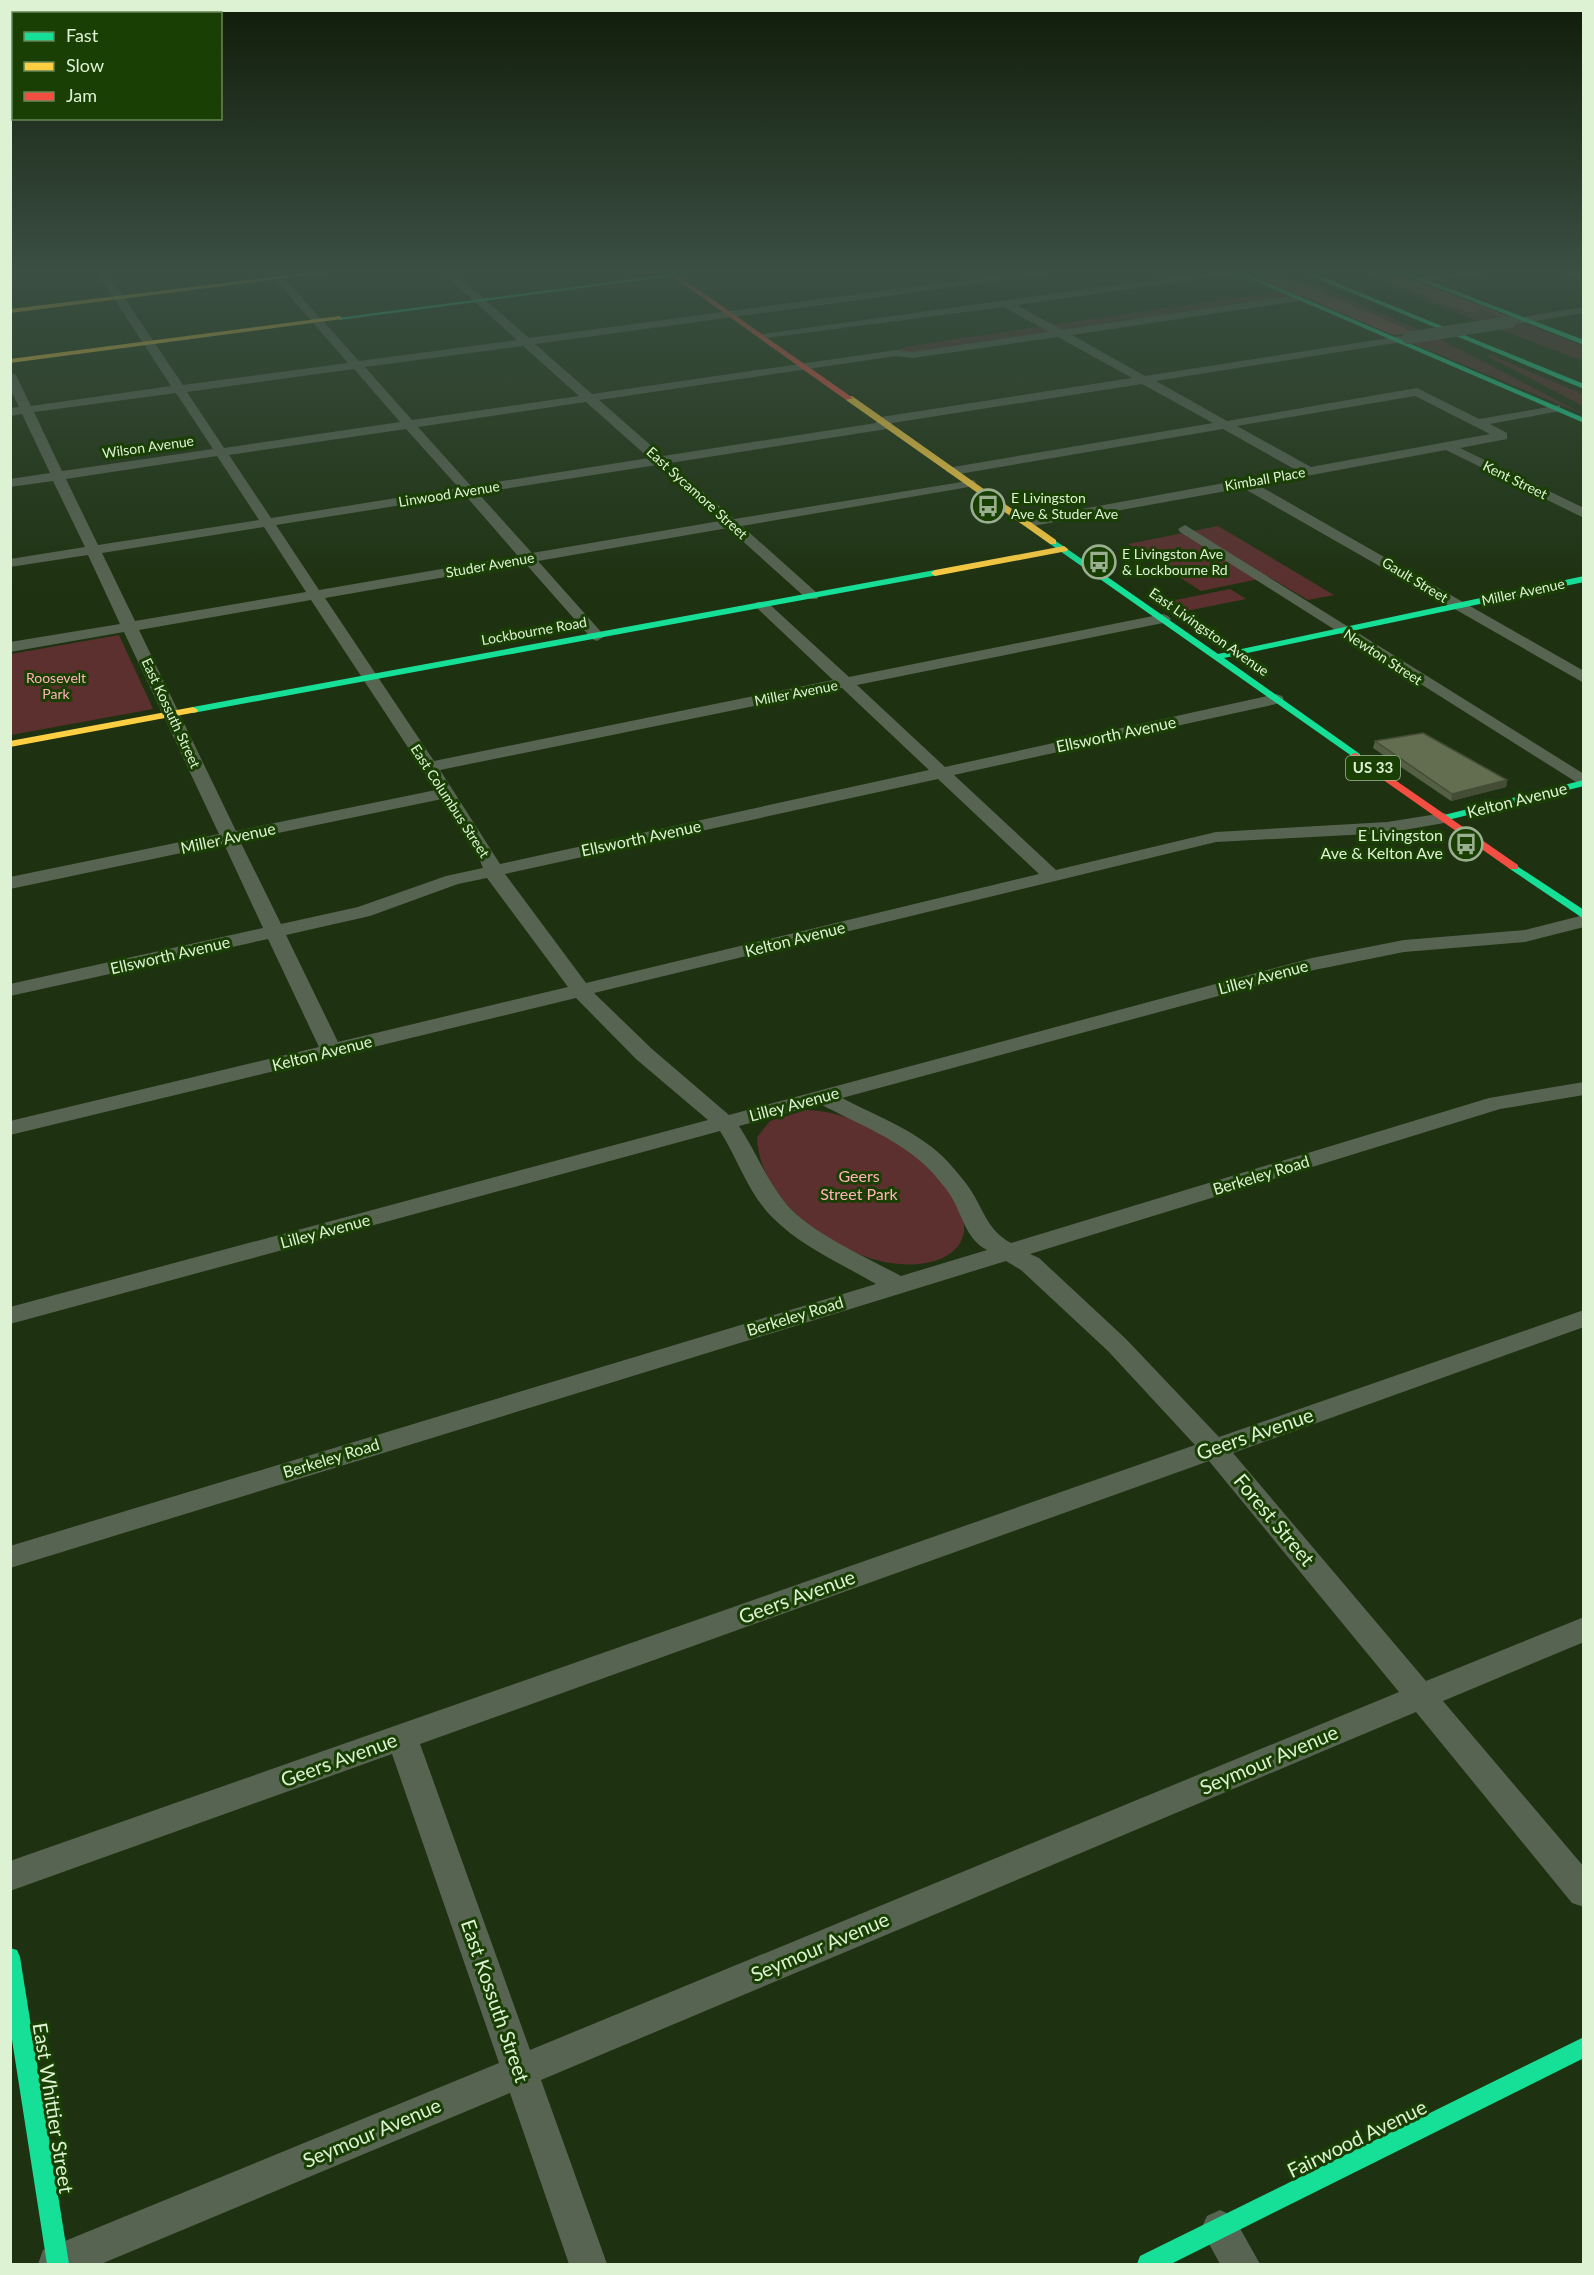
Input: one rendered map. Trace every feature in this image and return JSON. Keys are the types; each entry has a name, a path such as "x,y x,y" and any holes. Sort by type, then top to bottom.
{"main road":[{"name":"East Livingston Avenue","path":"820,377 1584,916"},
{"path":"1487,377 1584,421"},
{"path":"1521,377 1584,410"},
{"path":"1560,377 1584,387"},
{"name":"Lockbourne Road","path":"10,744 1064,549"},
{"name":"Miller Avenue","path":"1216,657 1584,579"},
{"name":"Kelton Avenue","path":"1444,818 1584,782"},
{"name":"East Whittier Street","path":"10,1957 58,2264"},
{"name":"Fairwood Avenue","path":"1148,2265 1584,2048"}],"street":[{"name":"East Kossuth Street","path":"11,377 331,1051"},
{"name":"East Columbus Street","path":"171,377 486,853 493,871 580,990 644,1054 725,1123 745,1152 758,1182 780,1212 813,1237 897,1285"},
{"path":"10,412 266,377"},
{"path":"367,377 597,636"},
{"name":"East Sycamore Street","path":"566,377 812,596"},
{"name":"Wilson Avenue","path":"10,483 729,377"},
{"path":"1138,377 1308,471"},
{"name":"Linwood Avenue","path":"10,563 660,461 1161,377"},
{"path":"953,471 1417,393 1476,423 1556,408"},
{"name":"Kimball Place","path":"1026,523 1503,436 1476,423"},
{"name":"Kent Street","path":"1447,446 1584,514"},
{"name":"Studer Avenue","path":"10,647 969,483"},
{"name":"Gault Street","path":"1245,483 1584,678"},
{"name":"Newton Street","path":"1185,529 1584,782"},
{"path":"762,605 1052,876"},
{"name":"Miller Avenue","path":"428,767 1163,619"},
{"name":"Ellsworth Avenue","path":"10,990 363,912 441,884 493,871 1276,699"},
{"name":"Miller Avenue","path":"10,883 445,793"},
{"name":"Kelton Avenue","path":"10,1128 1216,837 1263,831 1375,831 1444,818"},
{"name":"Lilley Avenue","path":"10,1316 1347,955 1404,946 1525,936 1584,921"},
{"name":"Berkeley Road","path":"10,1557 1497,1103 1584,1088"},
{"name":"Forest Street","path":"823,1097 912,1143 939,1166 960,1191 976,1225 988,1241 1030,1264 1118,1345 1214,1449 1584,1892"},
{"name":"Geers Avenue","path":"10,1876 1584,1318"},
{"name":"Seymour Avenue","path":"58,2264 1584,1629"},
{"name":"East Kossuth Street","path":"402,1738 588,2265"},
{"path":"1220,2229 1241,2265"}],"green space":[{"path":"1494,377 1513,377 1583,414"},
{"path":"1528,377 1543,377 1583,394 1583,406"},
{"path":"1218,526 1334,595 1308,600 1269,577 1201,591 1128,544"},
{"path":"1230,589 1246,599 1176,613 1161,603"},
{"name":"Roosevelt Park","path":"119,635 153,709 11,735 11,654"},
{"name":"Geers Street Park","path":"806,1110 840,1115 874,1128 906,1146 931,1168 955,1195 963,1217 964,1232 959,1244 950,1254 938,1260 923,1263 890,1263 845,1248 802,1220 770,1182 761,1160 757,1137 770,1121"}],"building":[{"path":"1423,733 1507,780 1452,794 1375,741"}],"traffic: fast":[{"path":"1482,377 1584,421"},
{"path":"1560,377 1584,387"},
{"path":"1053,542 1356,756"},
{"path":"193,710 935,573"},
{"path":"1216,657 1584,579"},
{"path":"1444,818 1584,783"},
{"path":"1514,867 1584,916"},
{"path":"10,1957 58,2264"},
{"path":"1148,2264 1584,2047"}],"traffic: slow":[{"path":"849,398 1053,542"},
{"path":"935,573 1064,549"},
{"path":"10,744 193,710"}],"traffic: jam":[{"path":"819,377 849,398"},
{"path":"1356,756 1514,867"}],"place":[{"name":"E Livingston Ave & Studer Ave","path":"988,506"},
{"name":"E Livingston Ave & Lockbourne Rd","path":"1099,562"},
{"name":"E Livingston Ave & Kelton Ave","path":"1466,844"}]}
